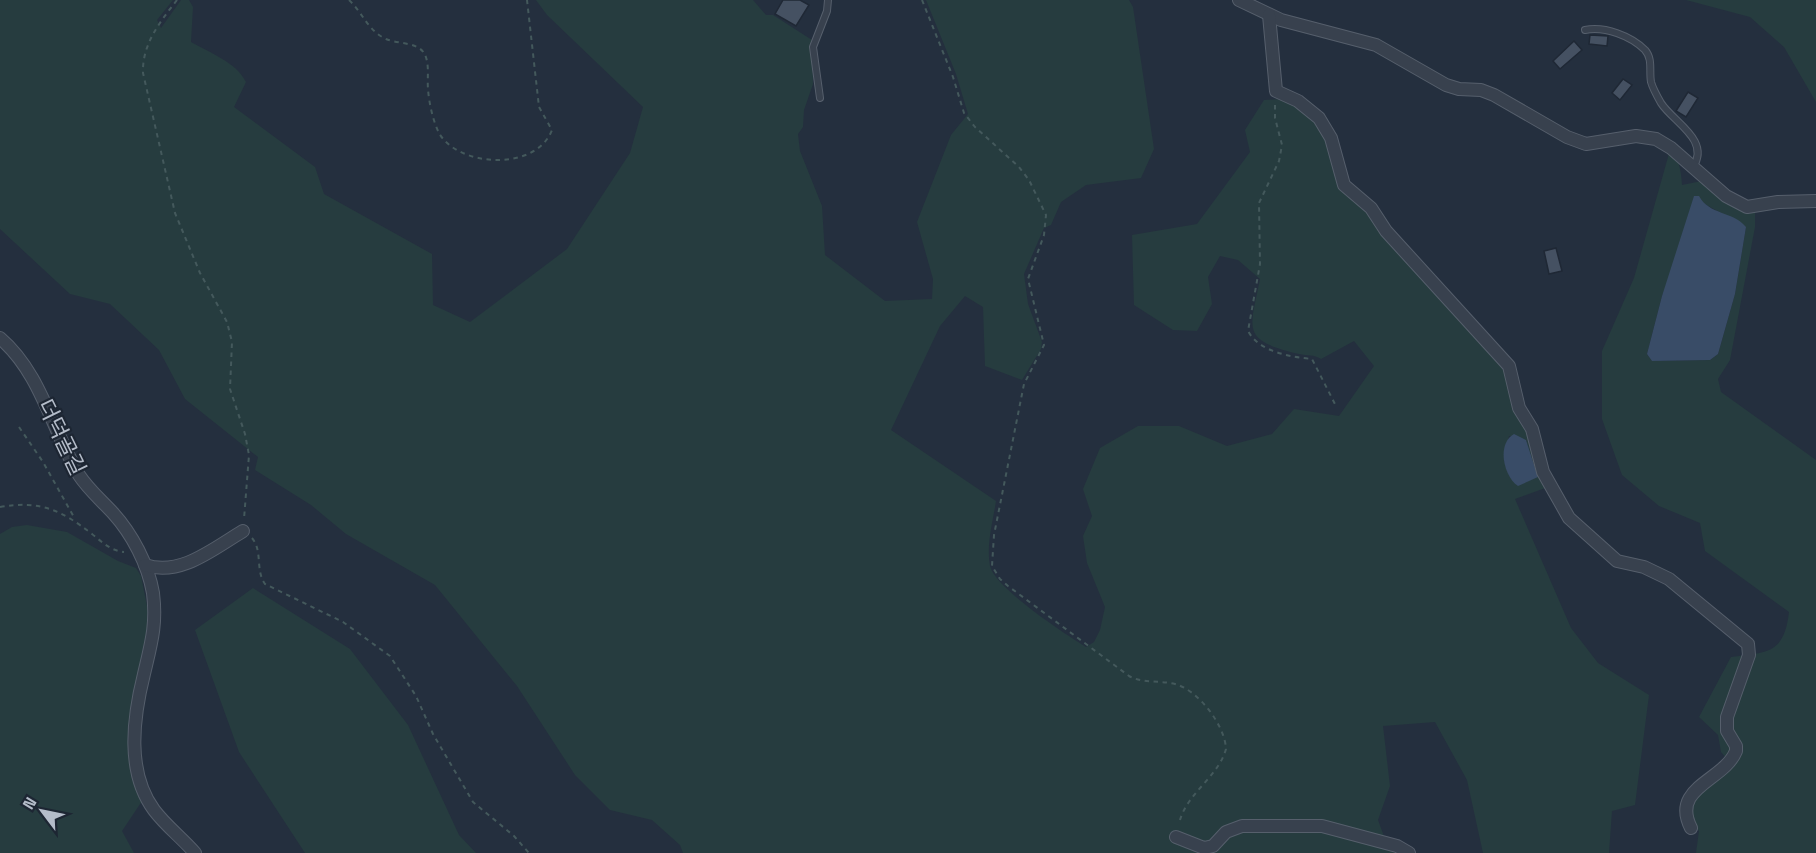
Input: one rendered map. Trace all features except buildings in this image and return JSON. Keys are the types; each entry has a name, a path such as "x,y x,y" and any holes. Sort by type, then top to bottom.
{"street":[{"path":"1239,0 1269,15 1376,45 1446,84 1494,94 1567,137 1586,144 1636,136 1656,139 1671,148 1726,196 1747,207 1778,201 1816,201"},
{"path":"1269,15 1276,91 1298,101 1319,118 1331,138 1344,185 1371,208 1386,231 1509,366 1519,408 1532,429 1543,472 1569,518 1617,561 1653,570 1669,579 1748,645 1749,655 1726,724 1736,751 1729,765 1703,782 1691,795 1686,816 1691,828"},
{"name":"더덕골길","path":"0,338 13,351 38,387 61,441 80,476 121,522 145,565 153,592 155,620 138,711 135,756 137,777 155,812 195,853"},
{"path":"145,565 161,569 176,567 243,531"},
{"path":"1176,837 1204,848 1213,846 1226,832 1242,826 1323,826 1397,846 1409,853"}],"lane":[{"path":"820,98 813,47 827,11 828,0"},
{"path":"1585,30 1598,28 1618,34 1637,44 1648,54 1651,82 1659,100 1668,113 1690,133 1696,145 1698,156 1693,168"}],"path":[{"path":"177,0 160,23 146,49 143,73 175,213 200,273 226,322 232,342 230,389 245,434 249,455 243,531 257,544 259,570 265,584 343,622 390,656 416,696 433,734 473,802 514,836 529,853"},
{"path":"349,0 378,35 398,43 418,47 423,51 427,62 428,92 434,119 447,143 471,154 503,161 521,158 544,142 552,130 539,106 527,0"},
{"path":"922,0 953,77 964,113 1019,167 1029,180 1046,215 1044,235 1028,279 1044,345 1042,354 1025,381 1020,400 997,516 993,566 1000,579 1008,586 1107,661 1136,680 1178,685 1202,703 1216,721 1226,743 1225,754 1182,812 1176,837"},
{"path":"1276,91 1275,114 1282,145 1279,161 1259,203 1260,264 1248,331 1257,342 1273,350 1312,359 1336,406"},
{"path":"19,427 44,462 76,522"},
{"path":"0,507 24,504 62,512 114,550 138,552"}],"green space":[{"path":"0,0 173,0 157,20 161,28 181,0 189,0 193,7 191,42 229,63 246,82 234,107 315,167 324,194 432,254 433,305 470,322 567,249 630,153 643,107 547,15 536,0 753,0 766,15 773,15 812,40 813,84 804,110 803,127 798,134 800,151 822,206 825,255 885,301 932,299 933,279 917,222 951,135 968,114 956,74 926,0 1129,0 1133,7 1154,149 1141,178 1086,185 1061,202 1051,225 1044,228 1024,274 1028,304 1042,342 1041,349 1022,380 985,366 983,307 965,296 940,326 891,430 996,501 989,550 990,566 995,575 1017,598 1063,632 1086,647 1094,642 1100,630 1105,607 1087,563 1083,536 1092,516 1083,489 1100,448 1138,426 1179,426 1227,446 1272,434 1294,409 1339,416 1374,366 1354,341 1321,359 1280,349 1258,338 1252,321 1260,279 1238,260 1220,256 1208,277 1212,304 1197,331 1173,330 1134,305 1132,235 1197,224 1250,152 1245,130 1264,100 1282,99 1310,114 1325,133 1339,180 1503,365 1548,487 1515,499 1571,628 1598,663 1649,695 1635,805 1612,811 1609,853 1483,853 1467,780 1435,722 1383,726 1390,786 1378,820 1388,847 1403,853 683,853 680,845 652,820 610,810 575,775 517,686 435,585 346,534 311,505 255,470 258,457 185,399 159,350 110,304 70,294 0,229","holes":["1509,436 1526,440 1530,454 1504,462"]},
{"path":"1686,0 1816,0 1816,102 1784,47 1750,17"},
{"path":"1670,150 1678,162 1682,185 1702,181 1755,210 1755,227 1730,360 1718,379 1721,392 1816,460 1816,853 1696,853 1699,831 1690,821 1694,796 1733,766 1721,752 1718,735 1699,717 1731,657 1755,654 1772,648 1783,636 1789,612 1705,551 1700,523 1659,506 1622,475 1602,419 1602,351 1634,278","holes":["1703,203 1746,227 1735,294 1718,354 1710,360 1652,361 1647,354 1662,296"]},
{"path":"27,525 67,532 118,561 136,568 141,576 150,621 133,778 142,801 122,831 134,853 0,853 0,534 12,527"},
{"path":"253,588 350,649 408,725 459,835 476,853 305,853 239,752 195,630"}],"water":[{"path":"1694,196 1699,196 1709,207 1735,218 1746,227 1735,294 1718,354 1710,360 1652,361 1647,354 1662,296"},
{"path":"1514,434 1526,440 1538,477 1518,486 1509,475 1504,460 1505,445"}]}
